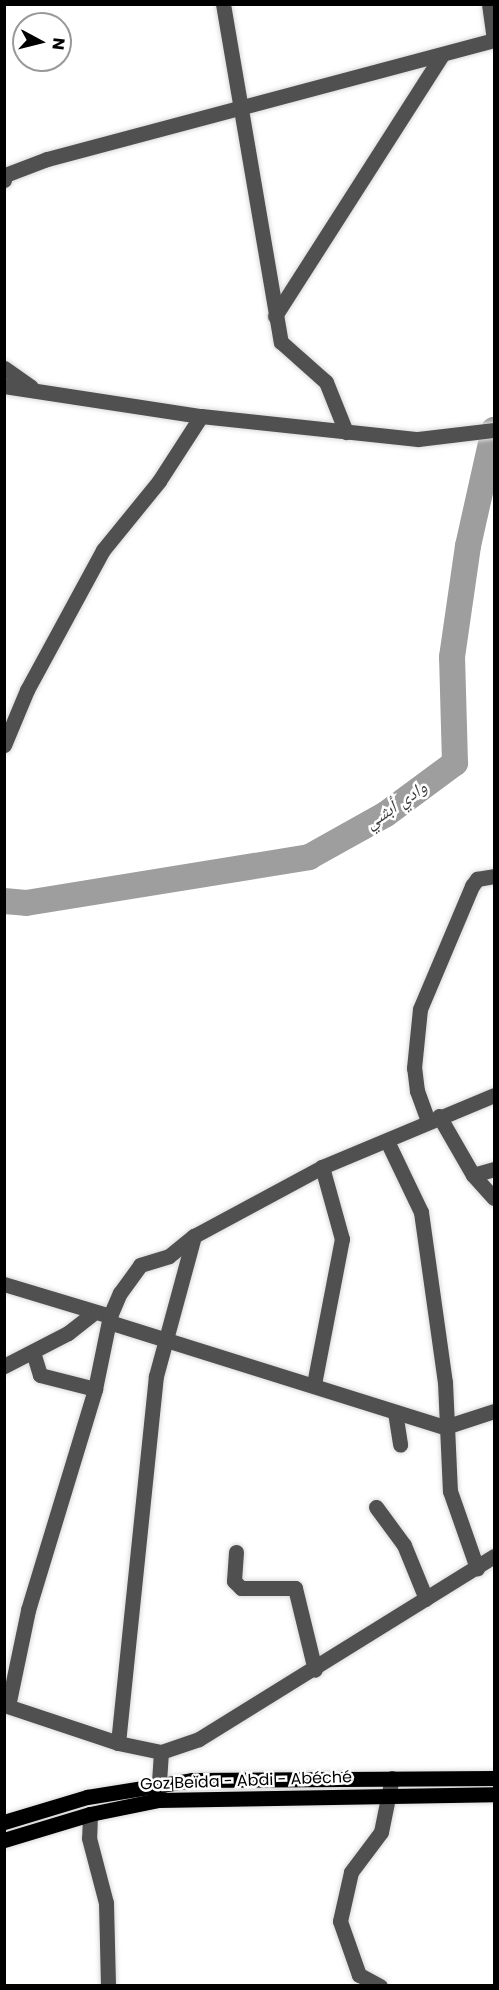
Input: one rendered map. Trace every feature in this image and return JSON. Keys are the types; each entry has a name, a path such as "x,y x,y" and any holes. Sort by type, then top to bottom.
{"main road":[{"path":"4,1822 87,1797 192,1780 495,1778"},
{"name":"Goz Beïda - Abdi - Abéché","path":"4,1840 90,1814 158,1800 390,1794 495,1794"}],"street":[{"path":"223,4 281,342 326,382 346,432"},
{"path":"4,180 5,175 47,159 241,106 441,56 495,39 489,4"},
{"path":"275,316 441,56"},
{"path":"4,368 34,389"},
{"path":"4,386 201,416 418,439 495,430"},
{"path":"4,745 27,690 103,550 159,482 201,416"},
{"path":"495,876 477,879 472,886 420,1009 414,1068 417,1091 434,1119 473,1175 495,1198"},
{"path":"495,1095 321,1167 194,1236 169,1256 140,1265 120,1293 110,1319 95,1389 28,1610 6,1706 118,1743 161,1752 199,1739 315,1670 495,1556"},
{"path":"387,1141 422,1212 443,1362 451,1502 477,1568"},
{"path":"314,1384 342,1239 321,1167"},
{"path":"473,1175 495,1169"},
{"path":"118,1743 156,1376 194,1236"},
{"path":"4,1284 94,1313 164,1341 314,1384 445,1427 495,1411"},
{"path":"4,1366 33,1352 94,1313"},
{"path":"33,1352 40,1375 95,1389"},
{"path":"395,1412 400,1445"},
{"path":"376,1507 404,1545 426,1599"},
{"path":"236,1552 234,1581 241,1588 295,1588 315,1670"},
{"path":"158,1800 161,1752"},
{"path":"380,1986 359,1975 340,1921 351,1872 381,1832 392,1779"},
{"path":"90,1814 89,1838 106,1903 108,1986"}],"waterway":[{"name":"وادي أبشي","path":"4,901 26,903 309,857 386,814 455,763 452,657 468,546 494,430"}]}
